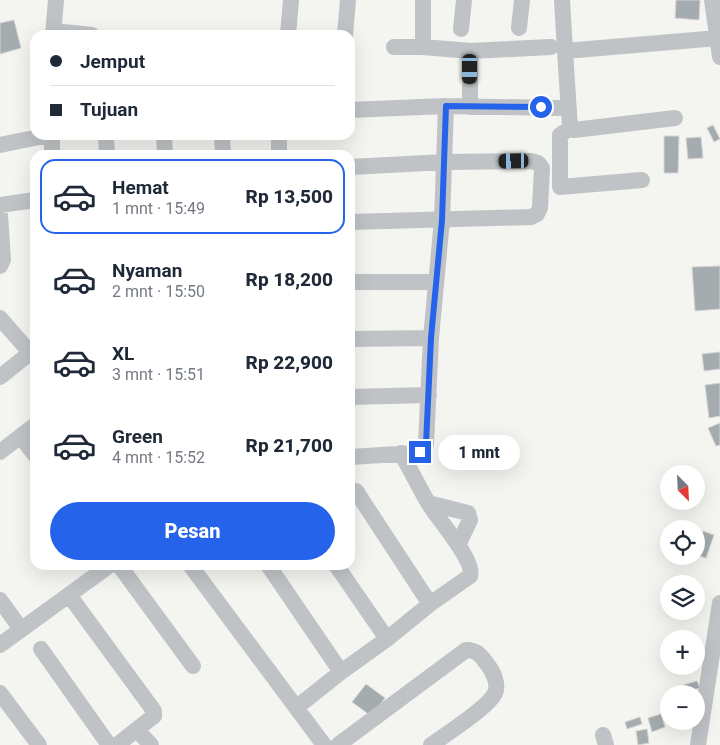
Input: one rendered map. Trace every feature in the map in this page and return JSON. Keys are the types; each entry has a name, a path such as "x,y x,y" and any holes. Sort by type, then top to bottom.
{"street":[{"path":"53,30 56,0"},
{"path":"288,30 291,0"},
{"path":"345,30 348,0"},
{"path":"423,0 423,47"},
{"path":"461,29 464,0"},
{"path":"519,28 522,0"},
{"path":"562,0 558,49 570,128"},
{"path":"712,0 718,30 720,57"},
{"path":"394,47 423,47 470,51 558,49 718,30"},
{"path":"470,51 470,107"},
{"path":"355,456 420,452 426,444 431,338 442,220 446,106"},
{"path":"355,110 446,106 558,108"},
{"path":"570,128 574,130 675,118"},
{"path":"570,128 560,135 560,187 642,180"},
{"path":"0,145 30,139"},
{"path":"355,166 531,161 538,163 542,168 540,208 537,214 531,217 355,222"},
{"path":"0,206 30,201"},
{"path":"0,215 1,262"},
{"path":"355,282 436,282"},
{"path":"0,318 30,349"},
{"path":"355,339 431,338"},
{"path":"0,377 30,356"},
{"path":"355,397 429,395"},
{"path":"0,452 30,429"},
{"path":"21,437 30,449"},
{"path":"297,707 340,672 470,576 471,569 458,545 428,503 401,453"},
{"path":"356,491 430,604"},
{"path":"428,503 468,513 470,520 458,545"},
{"path":"0,645 103,570"},
{"path":"123,570 193,666"},
{"path":"194,570 324,745"},
{"path":"271,570 340,672"},
{"path":"339,570 387,639"},
{"path":"69,595 153,708 154,716 118,745"},
{"path":"0,600 22,629"},
{"path":"699,745 720,603"},
{"path":"41,649 109,745"},
{"path":"338,745 466,650 479,652 491,669 496,683 496,693 489,703 431,745"},
{"path":"0,693 39,745"},
{"path":"137,730 151,745"}],"building":[{"path":"676,0 700,0 699,20 675,18"},
{"path":"14,20 21,48 0,54 0,23"},
{"path":"713,125 720,139 714,142 707,128"},
{"path":"664,136 679,136 678,173 664,173"},
{"path":"701,137 703,158 688,159 686,138"},
{"path":"720,266 720,309 695,311 692,267"},
{"path":"720,352 720,369 704,371 702,354"},
{"path":"720,383 720,416 709,418 705,385"},
{"path":"720,423 720,445 716,446 708,428"},
{"path":"705,532 714,535 705,558"},
{"path":"697,681 699,685 683,685"},
{"path":"366,684 385,698 371,716 352,702"},
{"path":"660,714 660,729 652,732 648,718"},
{"path":"640,717 642,724 627,729 625,722"},
{"path":"647,729 649,743 638,745 636,731"}],"route":[{"path":"420,452 426,444 431,338 442,220 446,106 541,107"}]}
